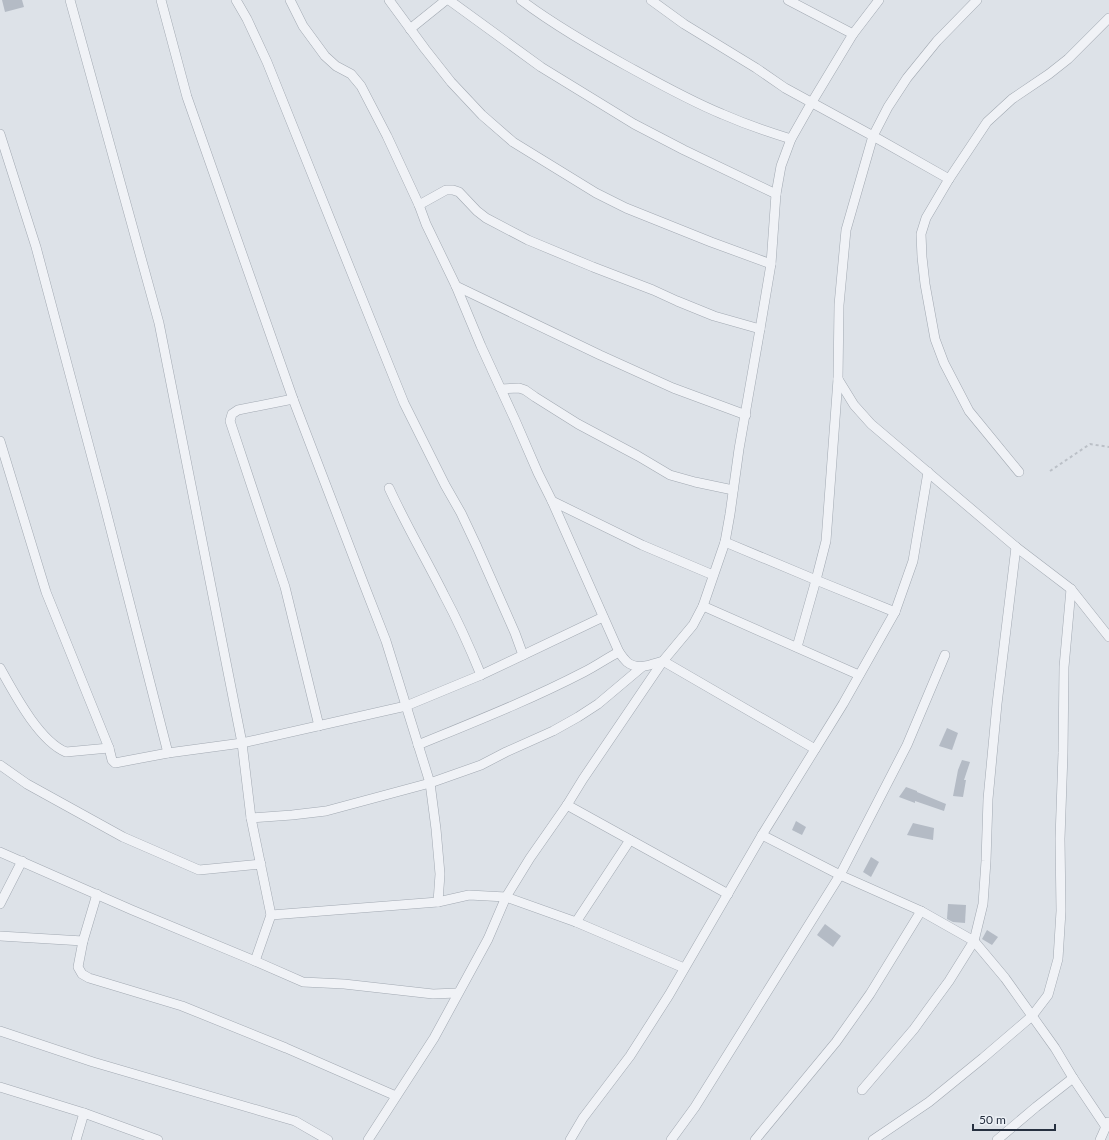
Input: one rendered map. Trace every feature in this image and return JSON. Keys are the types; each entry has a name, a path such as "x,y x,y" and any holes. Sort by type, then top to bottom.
{"street":[{"path":"70,0 160,323 242,743 251,818 271,914 255,961"},
{"path":"161,0 187,97 293,399 386,641 430,783 440,874 438,902"},
{"path":"236,0 247,19 267,62 404,403 445,485 461,513 515,633 523,655"},
{"path":"290,0 303,26 325,56 336,66 351,74 361,86 387,136 419,205 426,224 456,286 481,346 552,501 618,652 626,662 642,667"},
{"path":"390,0 410,30 451,82 482,115 513,142 590,189 626,208 771,264"},
{"path":"410,30 447,0 541,67 634,124 684,150 776,194"},
{"path":"521,0 540,14 599,51 687,98 721,114 791,139"},
{"path":"651,0 684,24 786,88 948,179"},
{"path":"788,0 853,34"},
{"path":"368,1140 434,1038 488,939 506,897 530,858 663,661 693,625 703,606 726,542 739,449 771,264 776,194 781,166 791,139 812,102 853,34 879,0"},
{"path":"797,647 826,541 838,379 839,306 846,230 873,136 888,107 907,78 937,41 977,0"},
{"path":"1019,472 969,411 944,362 935,339 924,284 921,234 926,218 948,179 987,122 1012,99 1068,59 1109,18"},
{"path":"0,134 3,154 36,247 103,499 168,753"},
{"path":"419,205 446,190 459,192 477,211 486,218 528,240 714,316 760,329"},
{"path":"456,286 600,356 673,388 746,415"},
{"path":"838,379 854,405 871,424 1016,546 1071,589 1109,637"},
{"path":"501,389 519,388 525,390 535,398 578,424 670,475 694,482 733,490"},
{"path":"293,399 238,410 232,414 230,421 285,587 319,726"},
{"path":"0,441 46,592 109,748 112,760 115,762 242,743 406,706 481,675 603,617"},
{"path":"570,1140 583,1118 630,1056 669,995 762,835 815,749 895,612 913,561 928,472"},
{"path":"389,488 402,518 448,602 481,675"},
{"path":"552,501 642,545 714,575"},
{"path":"726,542 895,612"},
{"path":"862,1090 909,1034 950,981 974,941 983,904 988,799 1016,546"},
{"path":"873,1140 929,1102 983,1058 1032,1016 1048,995 1058,959 1061,911 1060,838 1064,667 1071,589"},
{"path":"703,606 859,675"},
{"path":"418,745 538,694 586,671 618,652"},
{"path":"670,1140 695,1107 840,875 907,745 945,655"},
{"path":"251,818 326,811 430,783 481,765 571,720 598,704 642,667 663,661 815,749"},
{"path":"0,668 32,720 52,744 60,750 66,752 109,748"},
{"path":"0,765 27,784 123,837 200,870 261,864"},
{"path":"567,805 728,894"},
{"path":"762,835 840,875 921,911 974,941 1005,978 1055,1048 1073,1078 1108,1123 1100,1140"},
{"path":"576,922 630,840"},
{"path":"0,852 303,982 344,984 433,994 457,994"},
{"path":"0,900 22,861"},
{"path":"97,894 83,941 78,967 82,974 89,978 182,1006 286,1048 396,1096"},
{"path":"271,914 438,902 469,895 506,897 576,922 684,968"},
{"path":"755,1140 836,1042 870,994 921,911"},
{"path":"0,936 83,941"},
{"path":"0,1031 93,1062 277,1115 295,1121 328,1140"},
{"path":"997,1140 1073,1078"},
{"path":"0,1087 84,1113 156,1139"},
{"path":"76,1140 84,1113"}],"path":[{"path":"1050,471 1090,444 1109,447"}],"building":[{"path":"2,0 22,0 24,7 5,12"},
{"path":"947,728 958,733 952,750 939,746"},
{"path":"962,760 970,762 964,780 966,780 963,797 953,796 958,770"},
{"path":"906,787 946,804 944,811 899,797"},
{"path":"796,821 806,827 802,835 792,830"},
{"path":"913,823 934,828 933,840 907,835"},
{"path":"871,857 879,862 871,877 863,872"},
{"path":"948,904 966,905 965,923 953,922 947,919"},
{"path":"825,924 841,936 833,947 817,935"},
{"path":"987,930 998,937 992,945 982,939"}]}
